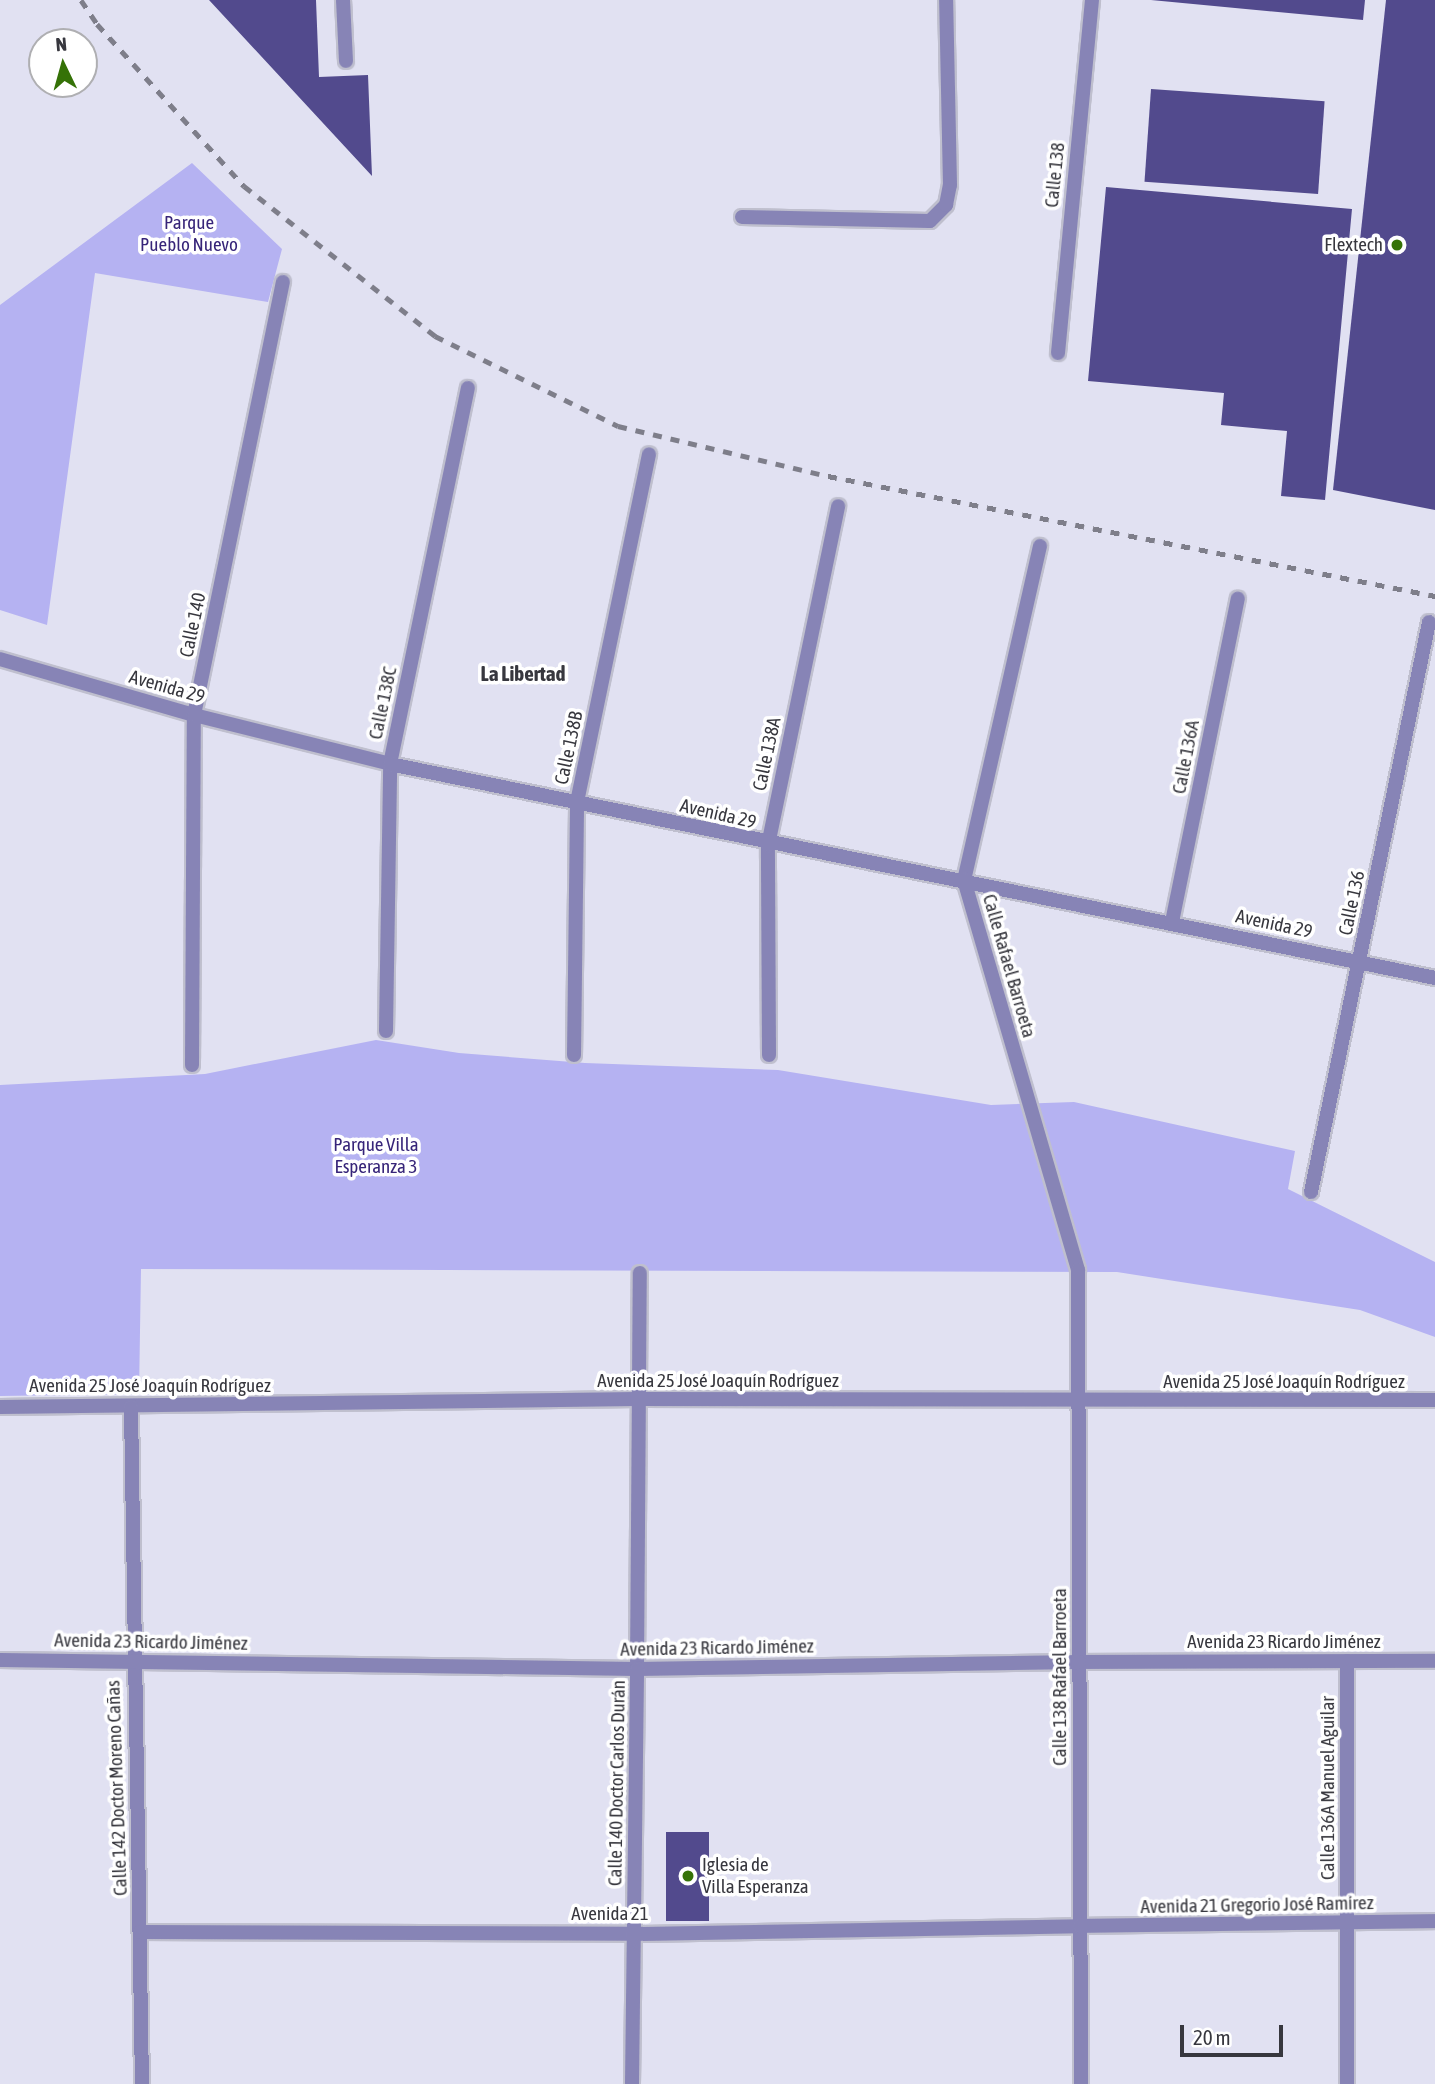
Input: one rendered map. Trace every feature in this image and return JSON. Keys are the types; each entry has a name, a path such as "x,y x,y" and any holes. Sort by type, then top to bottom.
{"street":[{"path":"343,0 346,61"},
{"path":"742,217 930,221 946,205 950,186 946,0"},
{"name":"Calle 138","path":"1058,353 1092,0"},
{"name":"Calle 140","path":"192,1065 194,715 283,282"},
{"name":"Calle 138C","path":"386,1031 390,764 468,388"},
{"name":"Calle 138B","path":"574,1055 577,802 649,454"},
{"name":"Calle 138A","path":"769,1055 768,845 838,506"},
{"name":"Calle Rafael Barroeta","path":"1040,546 964,880 1078,1270"},
{"name":"Calle 136A","path":"1172,922 1238,599"},
{"name":"Calle 136","path":"1311,1192 1429,622"},
{"name":"Avenida 29","path":"0,659 194,715 390,764 768,845 964,880 1435,978"},
{"name":"Calle 138 Rafael Barroeta","path":"1078,1270 1081,2084"},
{"name":"Calle 140 Doctor Carlos Durán","path":"632,2084 640,1273"},
{"name":"Avenida 25 José Joaquín Rodríguez","path":"0,1407 637,1399 1079,1403 1435,1401"},
{"name":"Calle 142 Doctor Moreno Cañas","path":"131,1407 133,1660 142,2084"},
{"name":"Avenida 23 Ricardo Jiménez","path":"0,1660 637,1669 1079,1662 1435,1661"},
{"name":"Calle 136A Manuel Aguilar","path":"1347,1661 1347,2084"},
{"name":"Avenida 21 Gregorio José Ramírez","path":"1080,1926 1435,1922"},
{"name":"Avenida 21","path":"140,1932 635,1934 1080,1926"}],"green space":[{"name":"Parque Pueblo Nuevo","path":"192,163 282,249 268,302 95,273 47,625 0,610 0,305"},
{"name":"Parque Villa Esperanza 3","path":"376,1040 459,1053 585,1063 778,1070 991,1105 1074,1102 1295,1151 1288,1189 1435,1262 1435,1337 1360,1310 1117,1272 141,1269 139,1394 0,1396 0,1085 205,1074"}],"building":[{"path":"209,0 316,0 319,77 368,75 372,176"},
{"path":"1151,0 1365,0 1363,20"},
{"name":"Flextech","path":"1386,0 1435,0 1435,510 1333,490"},
{"path":"1151,89 1325,101 1318,194 1145,182"},
{"path":"1106,187 1352,209 1325,500 1281,496 1287,431 1221,425 1224,393 1088,381"},
{"name":"Iglesia de Villa Esperanza","path":"666,1832 709,1832 709,1921 666,1921"}],"railway":[{"path":"81,0 97,24 244,186 435,336 618,426 828,476 1435,596"}],"place":[{"name":"Flextech","path":"1397,245"},
{"name":"Iglesia de Villa Esperanza","path":"688,1876"}],"district":[{"name":"La Libertad","path":"523,673"}]}
